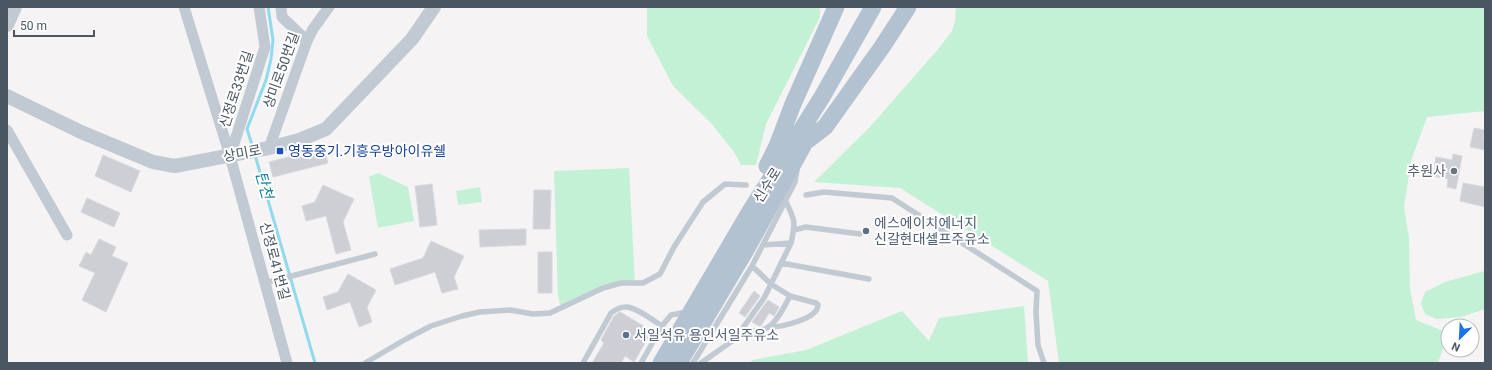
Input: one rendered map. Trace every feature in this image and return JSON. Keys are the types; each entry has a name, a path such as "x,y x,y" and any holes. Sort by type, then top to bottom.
{"main road":[{"path":"749,213 756,188 777,146 793,104 836,7"},
{"name":"신수로","path":"661,363 749,213 822,97 873,7"},
{"name":"신수로","path":"679,363 746,250 804,145 884,7"},
{"path":"804,145 825,127 882,47 908,7"}],"street":[{"path":"7,25 15,7"},
{"name":"신정로41번길","path":"184,7 230,156 287,363"},
{"name":"신정로33번길","path":"230,156 265,48 259,7"},
{"path":"281,7 282,17 307,41"},
{"name":"상미로50번길","path":"269,148 307,41 329,7"},
{"name":"상미로","path":"7,96 81,132 153,162 174,166 269,148 299,140 326,129 412,39 434,7"},
{"path":"7,130 67,234"}],"lane":[{"path":"693,363 752,266 763,245 794,182 804,145"},
{"path":"365,363 431,326 462,316 480,312 510,310 533,314 550,313 603,288 621,283 643,283 660,274 674,247 703,202 725,184 746,185"},
{"path":"806,195 824,192 892,198 1037,291 1036,312 1038,345 1044,363"},
{"path":"701,363 735,339 764,298 791,243 794,230 794,217 785,200"},
{"path":"794,230 806,227 860,234"},
{"path":"763,245 791,243"},
{"path":"265,284 375,254"},
{"path":"781,263 869,279"},
{"path":"741,330 758,331 770,327 782,327 812,315 818,308 816,303 790,296 771,284 752,266"},
{"path":"770,327 790,296"},
{"path":"583,363 611,313 618,308 626,306 640,312 662,326"},
{"path":"641,363 662,326 671,315 691,311"}],"green space":[{"path":"647,7 820,7 820,17 766,124 756,165 741,165 734,152 711,123 673,86 647,36"},
{"path":"956,7 1485,7 1485,111 1427,117 1411,161 1404,207 1409,238 1410,289 1416,320 1440,330 1440,357 1438,363 1059,363 1048,281 900,188 814,182 869,128 939,48 952,31 955,21"},
{"path":"629,168 635,283 621,283 561,309 558,295 554,171"},
{"path":"378,173 408,187 414,221 378,228 369,177"},
{"path":"480,187 482,202 458,205 456,191"},
{"path":"1484,271 1485,309 1461,317 1437,319 1425,314 1421,303 1425,292 1445,282"},
{"path":"1024,306 1028,363 749,363 753,360 806,350 902,311 929,341 939,318"}],"building":[{"path":"1474,128 1485,130 1483,138 1485,138 1485,150 1470,147"},
{"path":"324,148 328,163 273,177 269,162"},
{"path":"1453,154 1462,156 1456,189 1447,187 1448,179 1433,176 1436,157 1452,160"},
{"path":"103,155 140,171 131,192 95,176"},
{"path":"1463,183 1485,187 1485,207 1460,201"},
{"path":"432,184 437,225 420,227 415,186"},
{"path":"323,185 354,199 343,222 351,250 336,254 326,216 306,221 302,206 315,202"},
{"path":"534,190 551,190 550,229 533,229"},
{"path":"87,198 120,213 114,227 81,212"},
{"path":"526,229 526,245 480,247 479,230"},
{"path":"99,239 116,247 112,256 128,263 106,312 82,300 95,273 79,266 86,252 91,255"},
{"path":"431,241 464,256 454,277 458,289 442,293 435,272 395,285 390,269 423,258"},
{"path":"538,252 552,252 552,293 538,293"},
{"path":"348,274 376,290 367,307 372,322 359,327 350,302 327,310 323,297 338,292"},
{"path":"754,291 760,296 745,317 739,313"},
{"path":"768,300 779,307 774,316 769,313 761,326 759,326 752,322"},
{"name":"서일석유 용인서일주유소","path":"620,312 652,331 634,362 625,356 621,363 592,363 604,343 601,340 614,316"}],"waterway":[{"name":"탄천","path":"253,148 247,129 266,80 271,59 273,40 268,7"},
{"name":"탄천","path":"255,155 315,363"}],"place":[{"name":"영동중기.기흥우방아이유쉘","path":"280,151"},
{"name":"추원사","path":"1454,171"},
{"name":"에스에이치에너지 신갈현대셀프주유소","path":"866,231"},
{"name":"서일석유 용인서일주유소","path":"626,335"}]}
